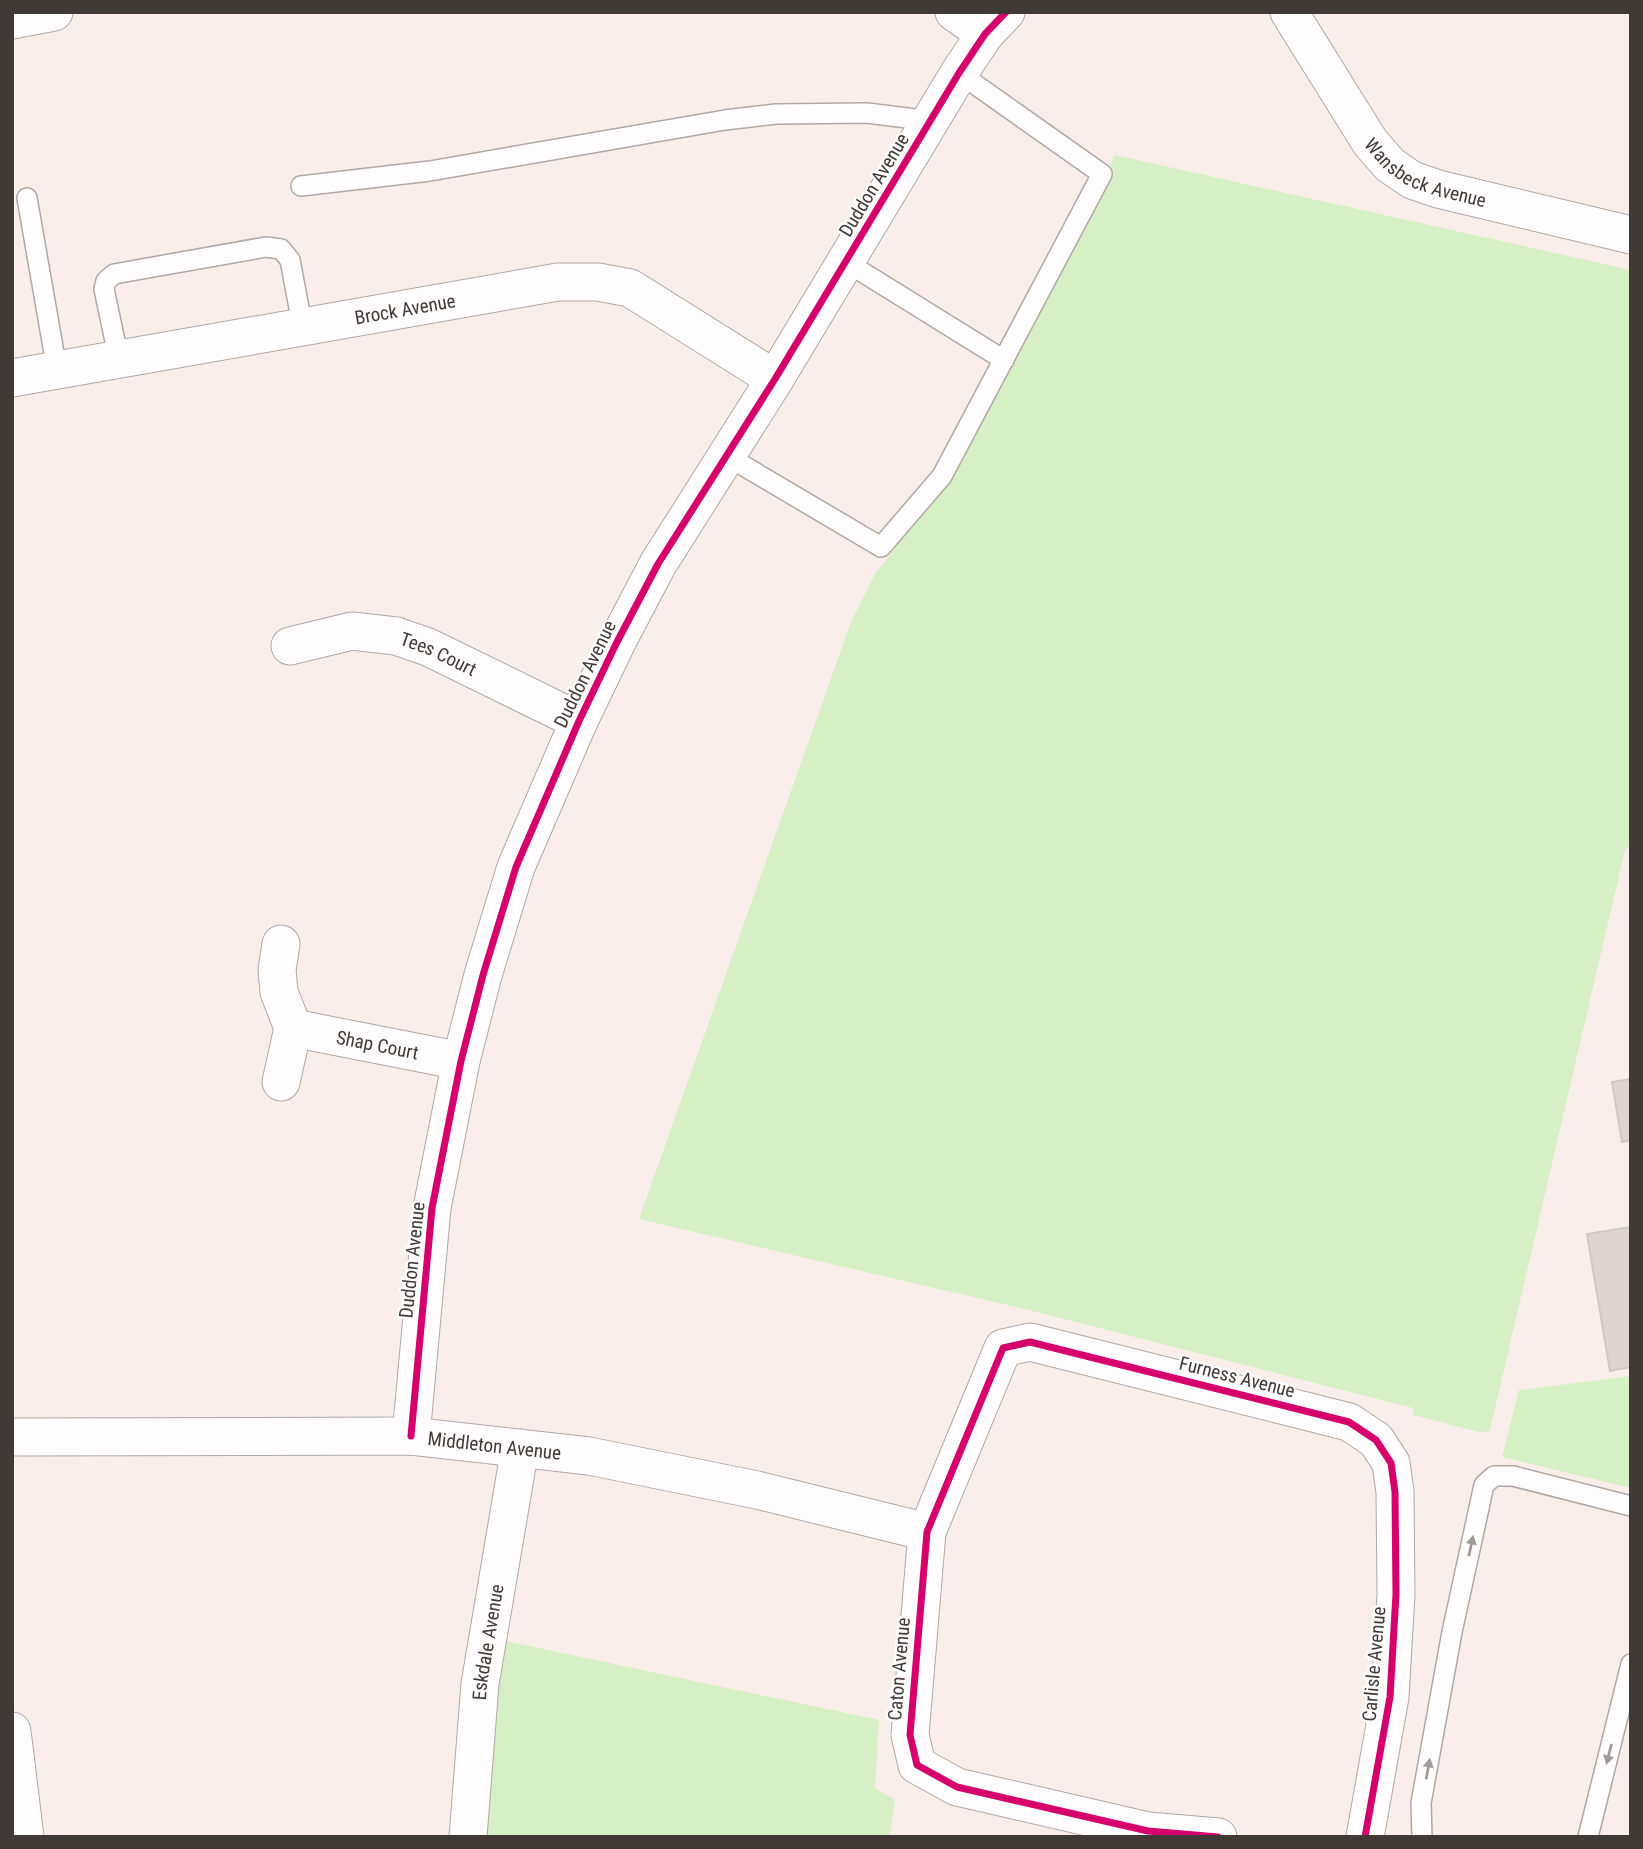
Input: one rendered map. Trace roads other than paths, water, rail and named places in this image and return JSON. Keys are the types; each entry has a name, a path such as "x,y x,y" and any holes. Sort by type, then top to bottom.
{"street":[{"path":"12,20 54,12"},
{"path":"954,12 995,23"},
{"name":"Wansbeck Avenue","path":"1289,12 1370,142 1390,165 1412,180 1438,189 1631,236"},
{"name":"Duddon Avenue","path":"411,1436 432,1208 461,1061 483,975 516,867 579,721 659,564 775,379 959,73 995,23"},
{"name":"Brock Avenue","path":"12,377 303,329 558,282 598,282 630,288 775,379"},
{"name":"Tees Court","path":"290,646 352,631 396,636 428,647 579,721"},
{"path":"281,944 277,970 279,992 293,1028 281,1082"},
{"name":"Shap Court","path":"293,1028 461,1061"},
{"name":"Furness Avenue","path":"1030,1342 1349,1422 1376,1440 1391,1463 1395,1492"},
{"name":"Caton Avenue","path":"1030,1342 1003,1348 927,1532 910,1735 917,1765 957,1787 1148,1831 1218,1837"},
{"name":"Middleton Avenue","path":"12,1437 411,1436 589,1456 757,1490 927,1532"},
{"name":"Eskdale Avenue","path":"468,1837 480,1684 520,1448"},
{"name":"Carlisle Avenue","path":"1365,1837 1390,1697 1396,1594 1395,1492"},
{"path":"13,1746 25,1837"}],"lane":[{"path":"727,456 881,547 942,476 1102,174 959,73"},
{"path":"300,186 430,171 725,120 776,114 867,113 930,121"},
{"path":"27,198 57,370"},
{"path":"119,360 104,289 106,281 114,274 266,247 281,249 290,260 303,329"},
{"path":"846,262 1004,360"},
{"path":"1422,1837 1424,1790 1452,1632 1484,1485 1494,1476 1513,1476 1631,1506"},
{"path":"1588,1837 1625,1712 1631,1664"}]}
